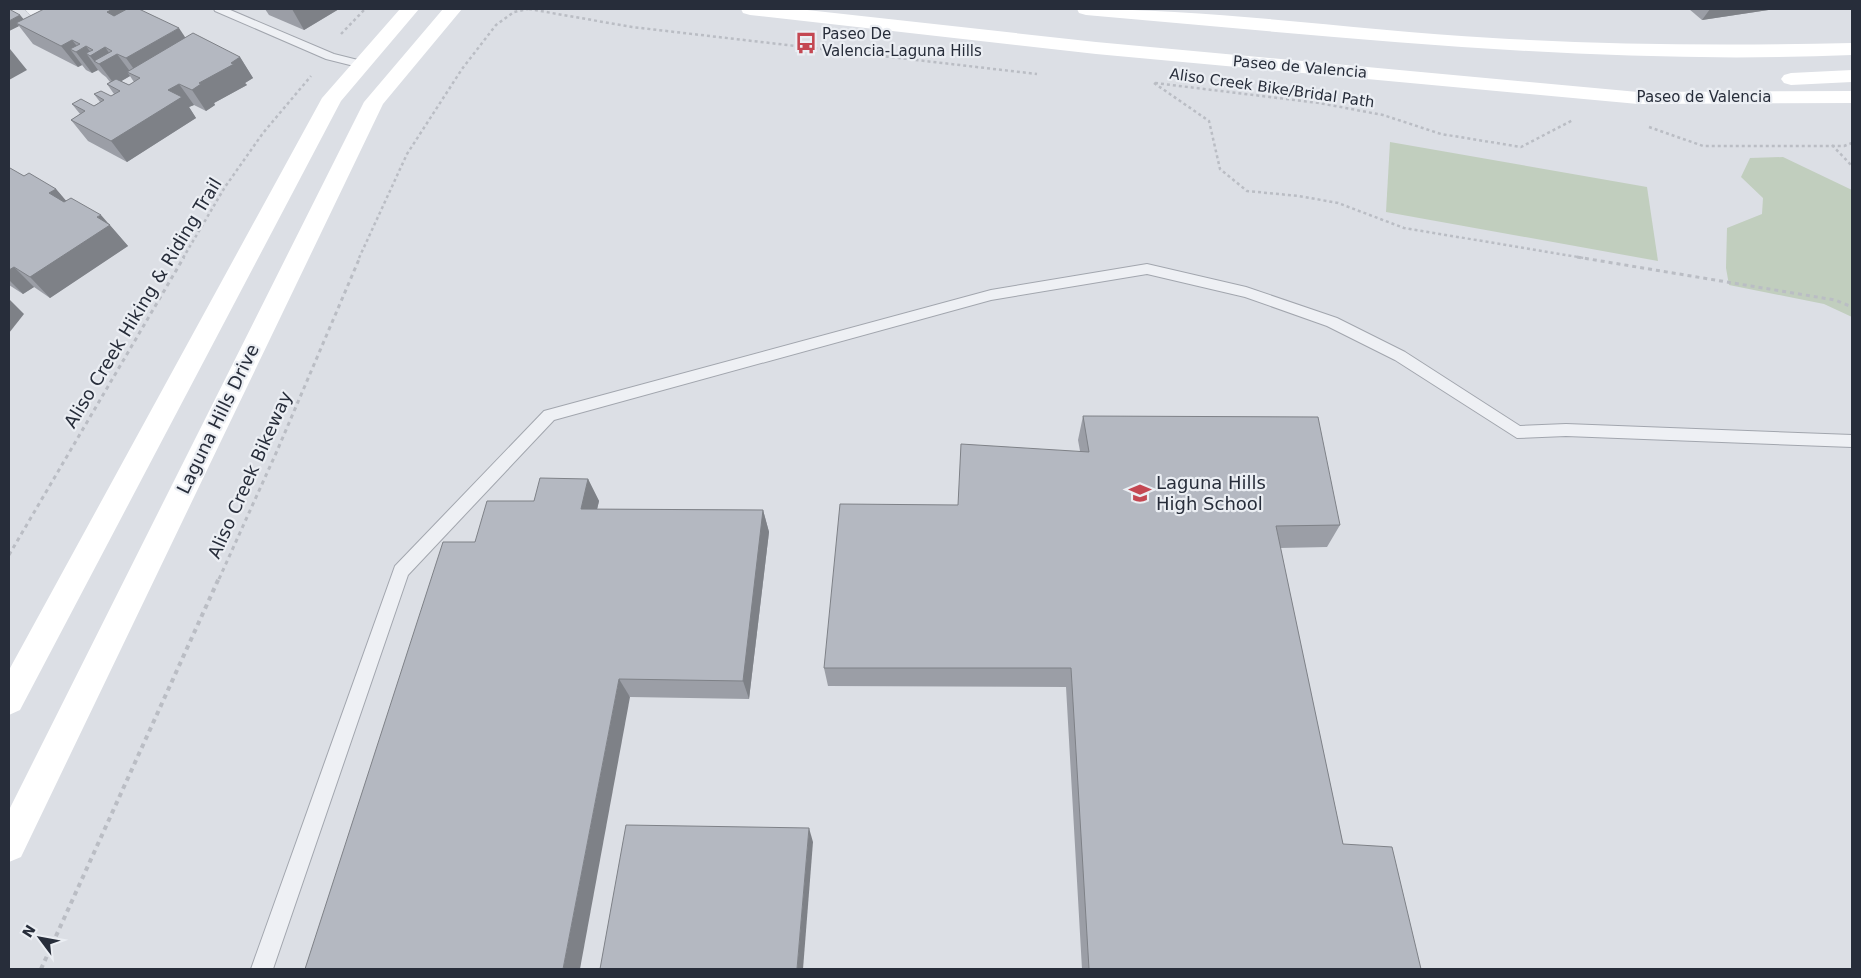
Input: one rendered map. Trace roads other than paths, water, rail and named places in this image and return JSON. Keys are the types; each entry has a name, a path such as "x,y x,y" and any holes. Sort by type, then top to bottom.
{"main road":[{"path":"9,700 332,98 410,9"},
{"name":"Laguna Hills Drive","path":"9,845 374,102 453,9"},
{"name":"Paseo de Valencia","path":"750,9 1116,50 1638,98 1852,97"},
{"path":"1086,9 1493,44 1743,52 1852,49"},
{"path":"1701,97 1710,81 1852,76"}],"street":[{"path":"34,9 60,22"}],"lane":[{"path":"219,9 330,57 362,64"},
{"path":"262,969 401,571 549,415 992,295 1147,270 1246,292 1293,306 1332,322 1400,356 1517,432 1566,430 1852,441"}],"place":[{"name":"Paseo De Valencia-Laguna Hills","path":"806,43"},
{"name":"Laguna Hills High School","path":"1140,493"}]}
